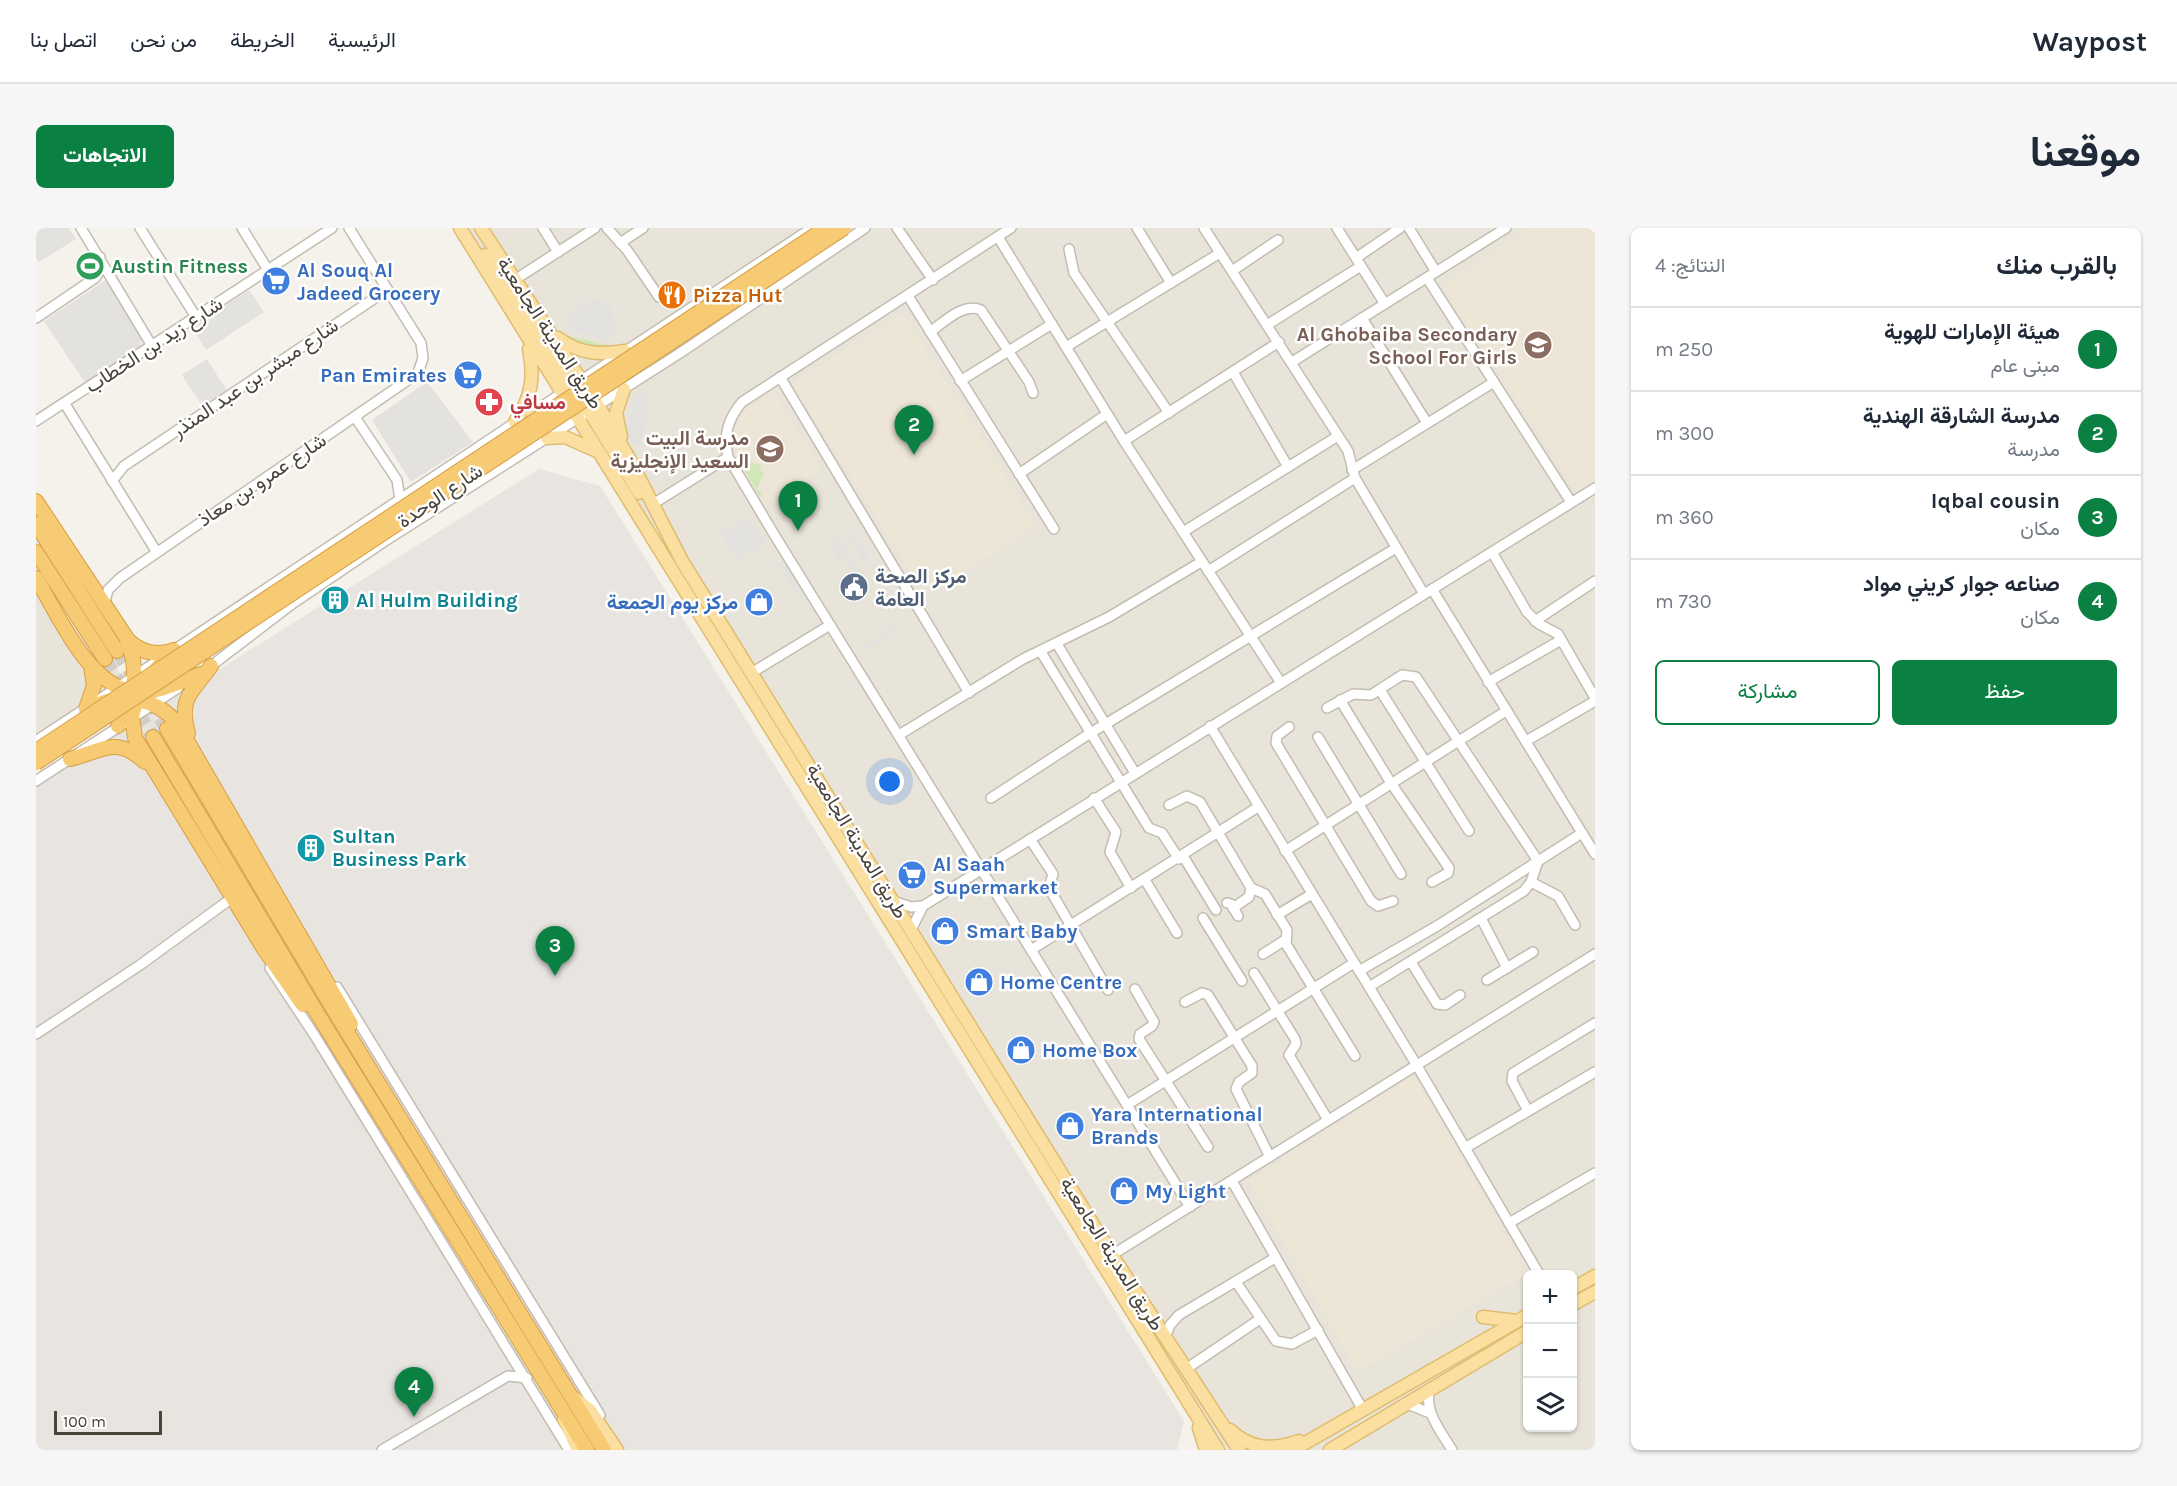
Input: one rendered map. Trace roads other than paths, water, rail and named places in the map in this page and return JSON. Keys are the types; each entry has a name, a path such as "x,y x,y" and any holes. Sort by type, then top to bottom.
{"highway":[{"name":"شارع الوحدة","path":"36,752 826,228"},
{"name":"شارع الوحدة","path":"36,763 844,228"},
{"path":"36,501 104,606 134,646 147,652 161,653 174,650"},
{"path":"36,524 111,655 36,552"},
{"path":"36,578 92,667 113,685 156,707 174,720 327,978 375,1075"},
{"path":"125,636 135,670 132,721 135,738 264,949 316,1024 335,1042"},
{"path":"118,726 134,695 174,650"},
{"path":"86,709 94,685 92,667"},
{"path":"113,685 135,670"},
{"path":"86,709 117,698 159,689 206,670"},
{"path":"192,747 184,707 189,694 206,670"},
{"path":"132,721 143,711 156,707"},
{"path":"167,729 341,1022 604,1450"},
{"path":"153,738 335,1042 587,1450"},
{"path":"70,759 117,746 136,754 152,769"}],"main road":[{"name":"طريق المدينة الجامعية","path":"481,228 552,334 577,418 1218,1450"},
{"name":"طريق المدينة الجامعية","path":"463,233 526,339 570,391"},
{"path":"463,233 484,254 570,391 593,408 644,501 662,522"},
{"path":"552,334 571,347 593,354 625,351"},
{"path":"515,422 526,405 533,382 526,339"},
{"path":"624,389 618,399 616,420 630,460"},
{"path":"532,412 570,391"},
{"name":"طريق المدينة الجامعية","path":"593,408 630,460 682,561 753,672 1112,1255 1239,1450"},
{"path":"547,438 565,437 600,452"},
{"path":"1577,1286 1595,1276"},
{"path":"1577,1302 1595,1292"},
{"path":"1484,1317 1522,1318"},
{"path":"1293,1450 1522,1318"},
{"path":"1330,1450 1523,1333"},
{"path":"573,1397 590,1410 617,1450"},
{"path":"1191,1404 1206,1450"},
{"path":"563,1412 566,1426 578,1450"},
{"path":"1218,1416 1238,1438 1258,1447 1274,1449 1312,1438"}],"street":[{"path":"81,228 152,346"},
{"path":"140,228 196,317"},
{"path":"242,228 268,270"},
{"name":"شارع زيد بن الخطاب","path":"36,421 332,228"},
{"path":"350,228 387,290"},
{"path":"543,228 558,252"},
{"path":"516,279 595,228"},
{"path":"606,228 620,243 659,297"},
{"path":"620,243 643,228"},
{"path":"794,240 798,228"},
{"path":"570,391 625,351 812,228"},
{"path":"156,707 292,604 441,504 624,389 865,228"},
{"path":"1011,228 742,402 734,412 726,434 728,457 1190,1207"},
{"path":"1137,228 1171,283"},
{"path":"1204,228 1338,436 1349,455 1353,474 1396,548 1488,682 1595,854"},
{"path":"1337,228 1385,304"},
{"path":"1267,325 1359,262 1400,228"},
{"path":"1409,228 1437,272"},
{"path":"899,229 933,280"},
{"path":"1292,362 1500,230"},
{"path":"998,237 1124,441 1281,683"},
{"path":"1232,271 1278,240"},
{"path":"1069,249 1074,273 1169,413"},
{"path":"1066,347 1220,253"},
{"path":"36,318 95,278 99,272 100,257"},
{"path":"1427,278 1571,502"},
{"name":"شارع عمرو بن معاذ","path":"104,606 113,583 156,551 418,373 423,358 421,343 387,290"},
{"name":"شارع مبشر بن عبد المنذر","path":"112,481 124,466 387,290"},
{"path":"908,296 1054,529"},
{"path":"930,332 964,309 977,308 984,313 1009,350 1029,382 1033,393"},
{"path":"1362,318 1427,423"},
{"path":"960,381 1052,324"},
{"path":"1124,441 1279,342"},
{"path":"1233,372 1288,466"},
{"path":"780,377 969,693"},
{"path":"1208,571 1427,423 1494,382"},
{"path":"65,404 156,551"},
{"path":"135,670 174,650 532,412"},
{"path":"1019,474 1107,414"},
{"path":"355,417 397,480 400,499"},
{"path":"1182,532 1338,436"},
{"path":"653,504 728,457"},
{"path":"103,465 124,466"},
{"path":"397,480 417,487"},
{"path":"893,901 911,907 923,906 1595,488"},
{"path":"991,798 1105,724 1396,548"},
{"path":"1492,552 1527,612 1535,621 1555,632 1562,640 1595,699 1526,741"},
{"path":"898,735 1041,652 1109,617 1201,562"},
{"path":"1535,621 1595,581"},
{"path":"753,672 830,625"},
{"path":"1488,682 1562,640"},
{"path":"1057,644 1135,773"},
{"path":"1041,652 1119,783 1149,828 1162,833 1216,910"},
{"path":"1327,708 1353,694 1371,694 1402,675 1416,677 1538,861"},
{"path":"36,741 86,709 113,685"},
{"path":"1380,690 1469,831"},
{"path":"1340,700 1449,868 1448,873 1432,882"},
{"path":"1285,851 1506,711"},
{"path":"36,782 118,726 132,721"},
{"path":"1210,726 1416,1064 1536,1270"},
{"path":"1289,727 1277,736 1276,743 1325,826 1371,901 1382,906 1394,901"},
{"path":"36,729 50,732"},
{"path":"1318,737 1401,874"},
{"path":"1169,805 1183,797 1195,798 1219,833 1251,888 1250,897 1233,909"},
{"path":"1094,798 1116,832 1110,852 1131,888"},
{"path":"1031,950 1258,807"},
{"path":"1127,1105 1314,988 1437,926 1582,833"},
{"path":"1030,839 1053,874 1049,888 1108,990"},
{"path":"1369,987 1524,891 1531,882 1538,861"},
{"path":"1145,880 1176,933"},
{"path":"1531,882 1558,896 1575,925"},
{"path":"273,888 287,901 387,1071 622,1450"},
{"path":"1251,888 1265,894 1287,932 1285,940 1263,954"},
{"path":"1277,915 1312,894"},
{"path":"36,1034 140,965 232,898"},
{"path":"911,930 923,906"},
{"path":"1203,918 1242,981"},
{"path":"1481,918 1507,968"},
{"path":"1285,940 1355,1056"},
{"path":"264,949 272,973 315,1036 527,1378 569,1450"},
{"path":"1487,980 1533,952"},
{"path":"1112,1255 1595,954"},
{"path":"1411,962 1437,1004 1445,1005 1460,995"},
{"path":"1254,973 1296,1041 1289,1055 1328,1120"},
{"path":"1135,989 1154,1022 1140,1034 1139,1039 1208,1147"},
{"path":"1185,1002 1202,993 1207,994 1235,1038 1253,1071 1237,1084 1237,1092 1270,1157"},
{"path":"1528,1111 1512,1081 1513,1072 1595,1023"},
{"path":"1465,1148 1595,1072"},
{"path":"1509,1223 1595,1173"},
{"path":"1232,1181 1363,1410"},
{"path":"1152,1318 1164,1319 1179,1315 1275,1258"},
{"path":"1236,1282 1276,1341 1287,1344 1318,1330"},
{"path":"1165,1338 1170,1325 1179,1315"},
{"path":"1186,1369 1260,1319"},
{"path":"508,1376 514,1358"},
{"path":"382,1450 508,1376 527,1378"},
{"path":"1430,1388 1428,1401 1430,1413 1452,1450"},
{"path":"1405,1403 1430,1413"}],"tunnel":[{"path":"117,651 137,682"},
{"path":"105,659 153,737"},
{"path":"149,700 167,729"}],"place":[{"name":"Austin Fitness","path":"90,266"},
{"name":"Al Souq Al Jadeed Grocery","path":"276,281"},
{"name":"Pizza Hut","path":"672,295"},
{"name":"Al Ghobaiba Secondary School For Girls","path":"1538,345"},
{"name":"Pan Emirates","path":"468,375"},
{"name":"مسافي","path":"489,402"},
{"name":"مدرسة البيت السعيد الإنجليزية","path":"770,449"},
{"name":"مدرسة الشارقة الهندية","path":"914,455"},
{"name":"هيئة الإمارات للهوية","path":"798,531"},
{"name":"مركز الصحة العامة","path":"854,587"},
{"name":"Al Hulm Building","path":"335,600"},
{"name":"مركز يوم الجمعة","path":"759,602"},
{"name":"Sultan Business Park","path":"311,848"},
{"name":"Al Saah Supermarket","path":"912,875"},
{"name":"Smart Baby","path":"945,931"},
{"name":"Iqbal cousin","path":"555,976"},
{"name":"Home Centre","path":"979,982"},
{"name":"Home Box","path":"1021,1050"},
{"name":"Yara International Brands","path":"1070,1126"},
{"name":"My Light","path":"1124,1191"},
{"name":"صناعه جوار كريني مواد","path":"414,1417"}]}
